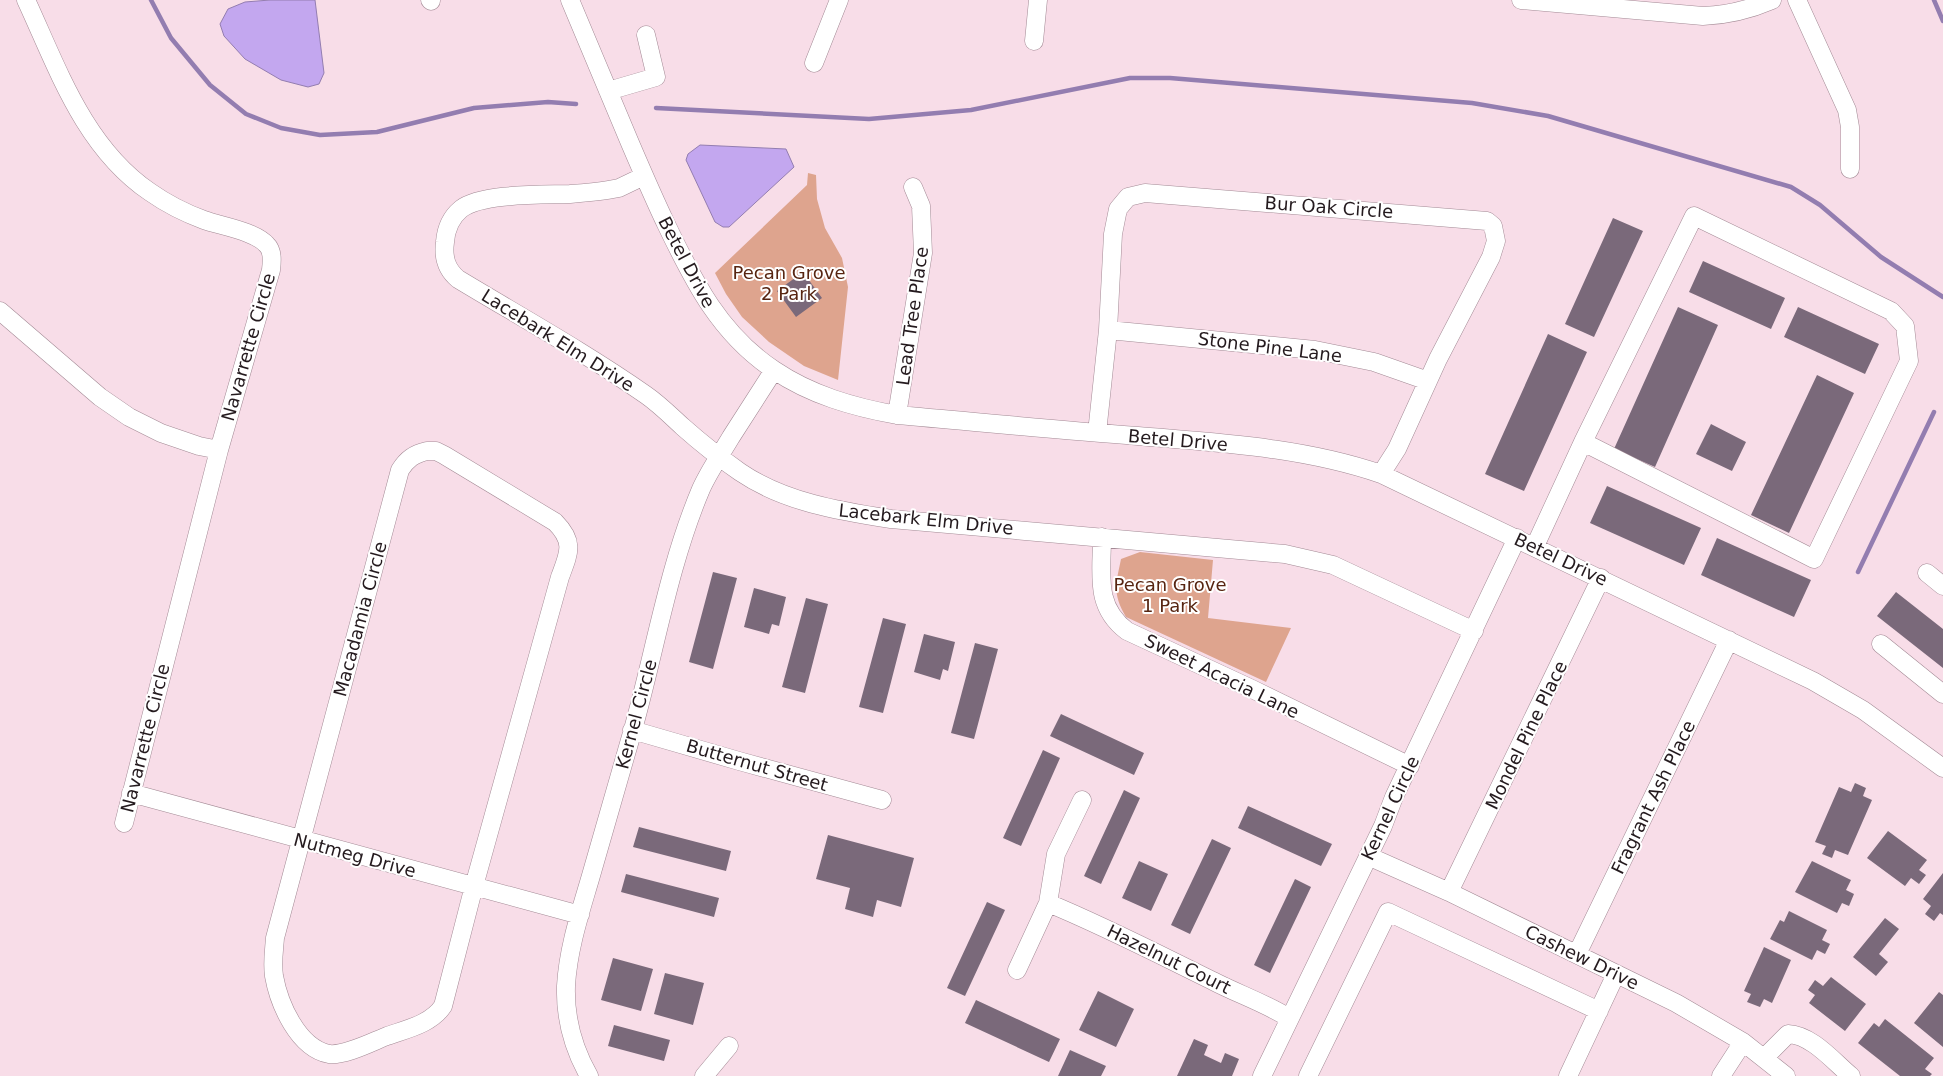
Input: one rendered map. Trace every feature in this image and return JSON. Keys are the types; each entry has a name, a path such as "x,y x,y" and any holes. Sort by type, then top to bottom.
{"street":[{"name":"Navarrette Circle","path":"26,0 72,102 86,126 139,185 164,202 203,220 248,233 262,241 271,250 271,270 219,450 124,823"},
{"name":"Betel Drive","path":"570,0 644,176 689,273 701,294 724,325 751,352 774,370 814,392 859,408 897,415 1222,443 1295,452 1343,462 1381,474 1535,546 1813,681 1864,710 1943,768"},
{"path":"814,63 839,0"},
{"path":"1034,41 1038,0"},
{"path":"1520,0 1703,16 1723,15 1745,10 1772,0"},
{"path":"1797,0 1847,110 1850,126 1850,169"},
{"path":"608,91 656,77 646,35"},
{"name":"Lacebark Elm Drive","path":"644,176 619,188 608,190 506,197 473,203 462,208 448,225 445,232 444,254 449,271 458,279 649,396 719,456 756,481 803,501 843,512 891,519 1285,554 1333,566 1474,631"},
{"name":"Lead Tree Place","path":"897,415 924,253 922,206 913,188"},
{"name":"Bur Oak Circle","path":"1097,433 1108,330 1113,234 1118,209 1128,197 1145,193 1486,221 1493,226 1496,241 1491,257 1428,381 1397,449 1381,474"},
{"path":"1535,546 1583,442 1694,216 1891,311 1904,326 1909,361 1814,560 1583,442"},
{"path":"0,311 100,397 128,417 161,433 199,446 219,450"},
{"name":"Stone Pine Lane","path":"1108,330 1315,350 1374,362 1428,381"},
{"name":"Kernel Circle","path":"589,1076 572,1038 566,1006 566,984 570,954 580,915 684,537 702,486 774,370"},
{"name":"Macadamia Circle","path":"436,451 555,522 568,537 567,558 560,577 474,886 443,1006 439,1012 426,1022 343,1053 328,1054 308,1044 297,1031 280,1000 274,976 275,938 400,470 406,461 417,453 436,451"},
{"name":"Sweet Acacia Lane","path":"1102,537 1102,593 1106,608 1112,618 1127,631 1410,766"},
{"name":"Kernel Circle","path":"1262,1076 1368,856 1517,538"},
{"path":"1927,573 1943,586"},
{"name":"Mondel Pine Place","path":"1449,892 1601,578"},
{"name":"Fragrant Ash Place","path":"1577,954 1729,640"},
{"path":"1881,644 1943,694"},
{"name":"Butternut Street","path":"632,730 882,800"},
{"name":"Nutmeg Drive","path":"131,793 580,915"},
{"path":"1017,970 1048,902 1056,854 1082,800"},
{"name":"Cashew Drive","path":"1368,856 1449,892 1698,1014 1743,1042 1786,1076"},
{"name":"Hazelnut Court","path":"1048,902 1103,926 1289,1018"},
{"path":"1308,1076 1388,912 1599,1011"},
{"path":"1568,1076 1616,974"},
{"path":"1764,1058 1788,1034 1799,1035 1809,1040 1851,1076"},
{"path":"1721,1076 1743,1042"},
{"path":"704,1076 729,1046"}],"green space":[{"name":"Pecan Grove 2 Park","path":"808,173 816,175 817,199 825,228 842,258 848,287 838,380 804,366 769,342 742,317 726,294 715,273 807,185"},
{"name":"Pecan Grove 1 Park","path":"1140,552 1213,560 1208,618 1291,628 1266,682 1126,617 1116,588 1121,559"}],"shaded area":[{"path":"315,0 324,73 319,84 308,87 281,80 245,59 224,36 220,24 228,9 245,2"},
{"path":"700,145 786,149 794,167 729,227 723,227 715,222 686,160 688,154"}],"building":[{"path":"1613,218 1643,231 1594,337 1565,324"},
{"path":"1703,261 1785,298 1771,329 1689,292"},
{"path":"803,272 822,298 796,317 777,291"},
{"path":"1678,307 1718,325 1655,467 1614,449"},
{"path":"1798,307 1879,344 1865,374 1784,337"},
{"path":"1548,334 1587,352 1524,491 1485,474"},
{"path":"1817,375 1854,393 1789,533 1751,515"},
{"path":"1711,424 1746,442 1732,471 1696,454"},
{"path":"1607,486 1701,528 1684,565 1590,523"},
{"path":"1717,538 1811,580 1794,617 1701,575"},
{"path":"713,572 737,578 713,669 689,662"},
{"path":"754,588 786,597 779,626 772,624 769,634 744,627"},
{"path":"1896,592 1943,629 1943,668 1877,616"},
{"path":"806,598 828,604 805,693 782,687"},
{"path":"883,618 906,624 883,713 859,707"},
{"path":"924,634 955,642 948,671 943,669 940,680 914,672"},
{"path":"975,643 998,649 974,739 951,733"},
{"path":"1061,714 1144,753 1134,775 1050,736"},
{"path":"1043,750 1060,758 1021,846 1003,838"},
{"path":"1855,783 1866,788 1863,796 1872,800 1848,855 1835,850 1832,858 1822,854 1826,846 1815,842 1839,787 1851,792"},
{"path":"1124,790 1140,798 1101,884 1084,876"},
{"path":"1248,806 1332,844 1321,866 1238,828"},
{"path":"639,827 731,851 726,871 633,847"},
{"path":"1888,831 1927,860 1919,870 1926,875 1919,884 1911,878 1905,886 1867,858"},
{"path":"828,835 914,858 901,907 877,900 873,917 845,909 850,888 816,879"},
{"path":"1212,839 1231,848 1190,934 1171,925"},
{"path":"1139,861 1168,874 1151,911 1122,898"},
{"path":"1812,861 1851,880 1846,890 1854,894 1849,906 1842,903 1837,913 1795,892"},
{"path":"1943,873 1943,915 1940,913 1934,921 1925,914 1931,906 1923,899"},
{"path":"626,874 719,898 714,917 621,892"},
{"path":"1295,879 1311,887 1270,973 1254,965"},
{"path":"987,902 1005,910 965,996 947,988"},
{"path":"1789,911 1827,930 1822,940 1830,944 1825,954 1817,950 1812,960 1770,939 1780,920 1784,922"},
{"path":"1885,918 1899,929 1879,954 1888,962 1876,976 1853,957"},
{"path":"1764,947 1791,960 1772,1003 1764,999 1760,1007 1747,1002 1751,994 1744,991"},
{"path":"613,958 653,969 641,1011 601,1000"},
{"path":"665,973 704,983 693,1025 654,1014"},
{"path":"1831,977 1866,1004 1845,1031 1809,1003 1815,995 1808,990 1815,980 1823,986"},
{"path":"1098,991 1134,1009 1116,1047 1079,1030"},
{"path":"1939,992 1943,995 1943,1047 1914,1023"},
{"path":"976,1000 1060,1039 1049,1062 965,1023"},
{"path":"1885,1019 1934,1058 1925,1069 1932,1074 1930,1076 1900,1076 1858,1043 1874,1023 1879,1027"},
{"path":"614,1025 670,1040 664,1061 608,1046"},
{"path":"1194,1039 1208,1045 1204,1055 1221,1063 1225,1053 1239,1059 1232,1076 1177,1076"},
{"path":"1070,1050 1106,1066 1101,1076 1058,1076"}],"waterway":[{"path":"151,0 171,38 210,85 246,114 281,128 320,135 377,132 474,108 548,102 576,104"},
{"path":"1934,0 1943,21"},
{"path":"656,108 869,119 971,110 1130,78 1170,78 1472,103 1548,116 1791,187 1820,205 1881,257 1943,297"},
{"path":"1858,572 1934,412"}]}
